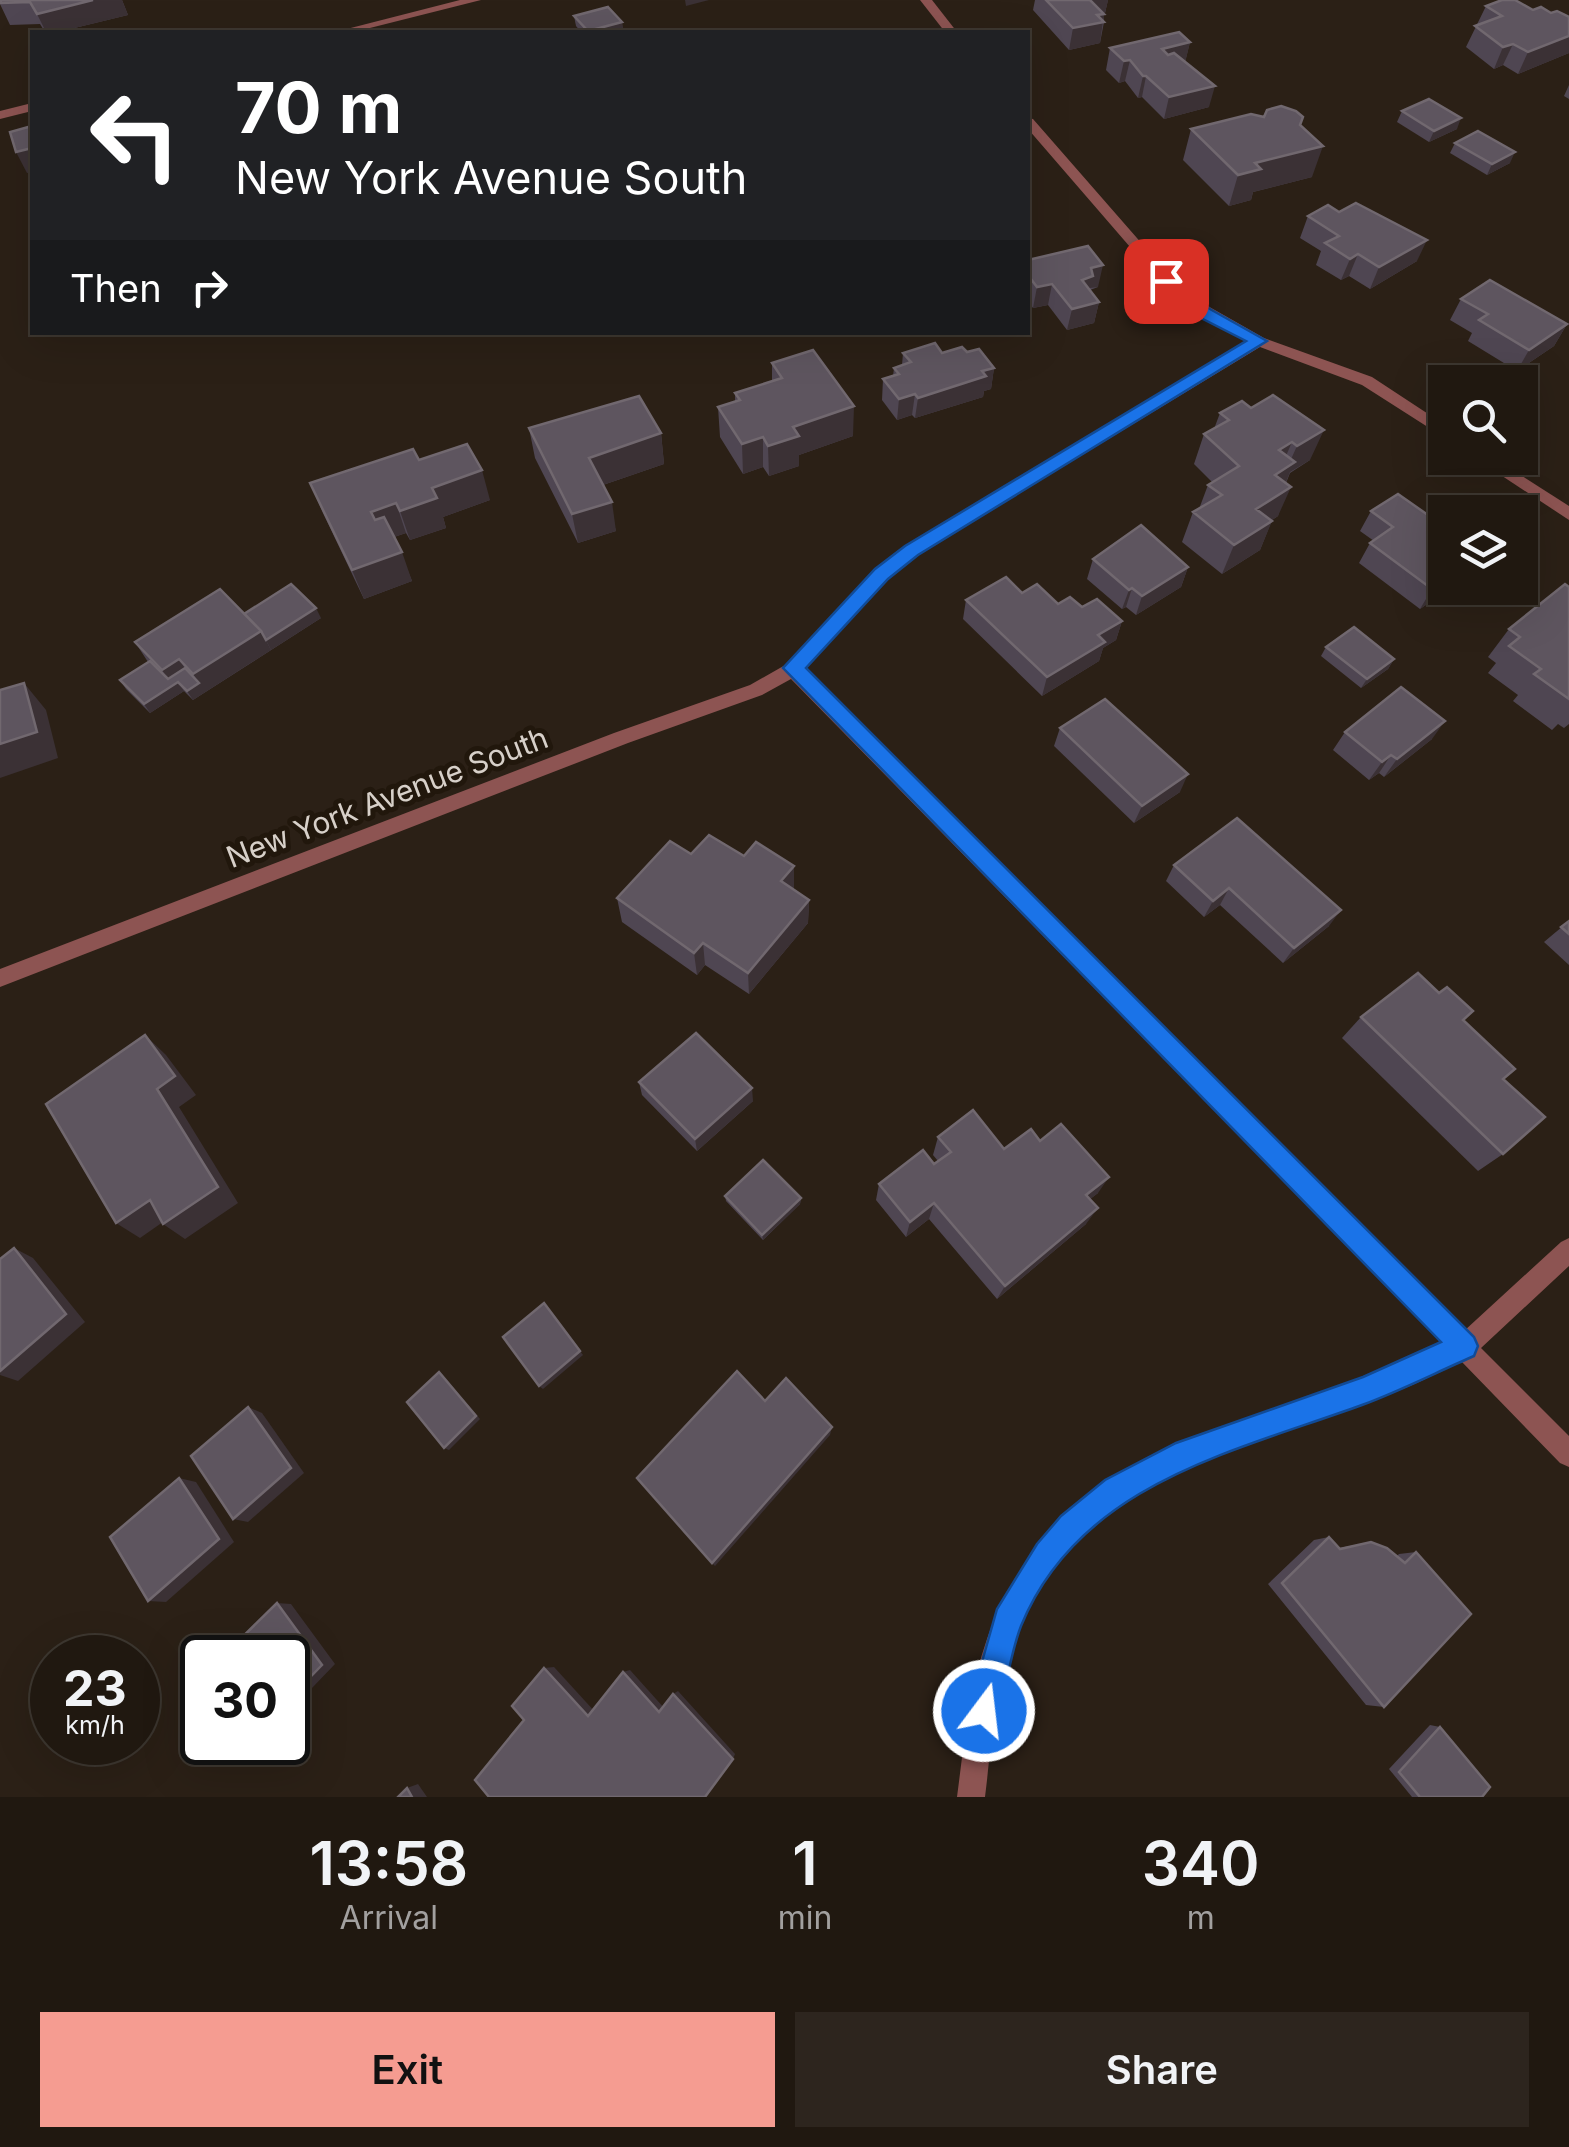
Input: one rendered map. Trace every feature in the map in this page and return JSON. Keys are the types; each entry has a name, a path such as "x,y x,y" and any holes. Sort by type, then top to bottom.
{"street":[{"path":"349,30 475,0"},
{"path":"926,0 949,30"},
{"path":"0,115 30,108"},
{"path":"1030,124 1180,296 1259,341 1366,382 1428,422"},
{"name":"New York Avenue South","path":"0,978 756,690 793,668 882,574 912,550 1259,341"},
{"path":"1509,475 1569,514"},
{"path":"793,668 1569,1454"},
{"path":"972,1797 984,1711 1008,1620 1047,1555 1072,1526 1115,1490 1176,1457 1366,1390 1464,1346 1569,1250"}],"building":[{"path":"1,0 93,0 37,14 30,2 0,3"},
{"path":"1046,0 1090,0 1104,14 1097,15 1104,22 1073,28"},
{"path":"1515,0 1533,10 1541,7 1569,17 1569,36 1528,52 1513,44 1503,47 1475,26 1502,16 1486,6"},
{"path":"608,7 622,22 587,30 574,16"},
{"path":"1179,32 1190,42 1162,49 1168,55 1174,53 1215,86 1169,97 1130,60 1124,61 1110,48"},
{"path":"1429,99 1461,118 1434,131 1402,111"},
{"path":"1281,106 1303,117 1300,125 1323,146 1255,163 1261,169 1238,175 1191,129 1251,114 1264,117 1267,110"},
{"path":"30,127 30,148 16,152 10,132"},
{"path":"1478,131 1515,152 1492,164 1455,143"},
{"path":"1356,203 1427,240 1379,267 1358,254 1350,259 1325,243 1339,236 1308,216 1328,205 1339,212"},
{"path":"1088,246 1103,265 1091,268 1093,276 1082,280 1099,302 1072,309 1052,284 1037,287 1030,278 1030,260"},
{"path":"1490,280 1567,324 1529,350 1479,320 1488,314 1461,299"},
{"path":"935,343 942,353 962,347 967,352 979,349 994,368 982,371 986,376 918,398 915,394 899,399 883,379 899,374 894,368 911,362 903,353"},
{"path":"813,350 854,406 793,427 799,436 768,446 763,437 742,444 718,407 740,400 735,393 782,378 772,363"},
{"path":"1273,395 1324,430 1297,446 1292,442 1279,450 1295,462 1275,475 1291,487 1256,509 1272,521 1234,545 1193,512 1222,495 1208,485 1239,466 1204,434 1229,420 1220,413 1242,401 1251,408"},
{"path":"639,396 661,433 589,458 612,502 572,514 529,428"},
{"path":"467,444 482,470 432,488 437,498 400,511 396,503 371,512 375,520 384,517 402,552 352,570 310,483 413,449 419,460"},
{"path":"1398,494 1428,515 1428,586 1370,543 1393,527 1371,511"},
{"path":"1141,525 1188,567 1142,596 1132,588 1129,590 1093,559"},
{"path":"1006,577 1022,593 1037,584 1058,604 1070,597 1082,607 1097,599 1122,621 1098,635 1105,642 1047,677 966,600"},
{"path":"291,584 316,608 266,640 244,614"},
{"path":"1565,584 1569,587 1569,699 1534,674 1541,669 1509,646 1520,637 1509,629"},
{"path":"220,589 261,631 193,674 179,659 162,670 135,642"},
{"path":"1354,627 1394,659 1367,679 1326,647"},
{"path":"150,661 168,679 185,668 199,683 187,691 178,682 144,704 120,680"},
{"path":"24,683 37,732 0,744 0,690"},
{"path":"1401,687 1445,721 1397,759 1391,755 1382,762 1345,732"},
{"path":"1105,699 1188,774 1142,806 1060,728"},
{"path":"1237,818 1341,910 1294,948 1229,888 1213,901 1174,865"},
{"path":"709,835 744,856 756,842 794,866 781,881 809,900 748,973 703,943 694,953 617,898 670,841 691,854"},
{"path":"1418,973 1439,993 1447,987 1473,1011 1463,1020 1515,1069 1503,1079 1545,1117 1503,1154 1361,1017"},
{"path":"696,1033 752,1088 695,1139 639,1082"},
{"path":"145,1035 175,1076 157,1089 218,1187 163,1224 150,1200 116,1223 46,1104"},
{"path":"973,1110 1004,1149 1031,1129 1040,1141 1061,1124 1109,1177 1086,1195 1098,1208 1005,1286 934,1203 910,1222 879,1184 923,1150 934,1164 951,1152 938,1137"},
{"path":"763,1160 801,1198 762,1235 725,1196"},
{"path":"14,1248 66,1314 0,1371 0,1259"},
{"path":"544,1303 580,1351 539,1386 503,1337"},
{"path":"737,1371 765,1401 786,1378 832,1427 712,1563 637,1478"},
{"path":"439,1372 476,1416 444,1448 407,1402"},
{"path":"248,1407 291,1468 233,1519 191,1456"},
{"path":"179,1478 219,1539 148,1601 110,1537"},
{"path":"1329,1537 1340,1549 1371,1542 1387,1548 1405,1563 1416,1552 1471,1614 1384,1707 1282,1583"},
{"path":"277,1603 300,1635 244,1635"},
{"path":"310,1648 322,1665 310,1677"},
{"path":"544,1668 588,1716 623,1672 659,1712 673,1694 733,1759 705,1797 489,1797 475,1780 524,1720 512,1706"},
{"path":"1440,1727 1490,1787 1482,1797 1420,1797 1399,1772"},
{"path":"407,1788 412,1797 398,1797"}],"route":[{"path":"984,1711 1008,1620 1047,1555 1072,1526 1115,1490 1176,1457 1366,1390 1464,1346 793,668 882,574 912,550 1259,341 1204,313 1166,281"}]}
